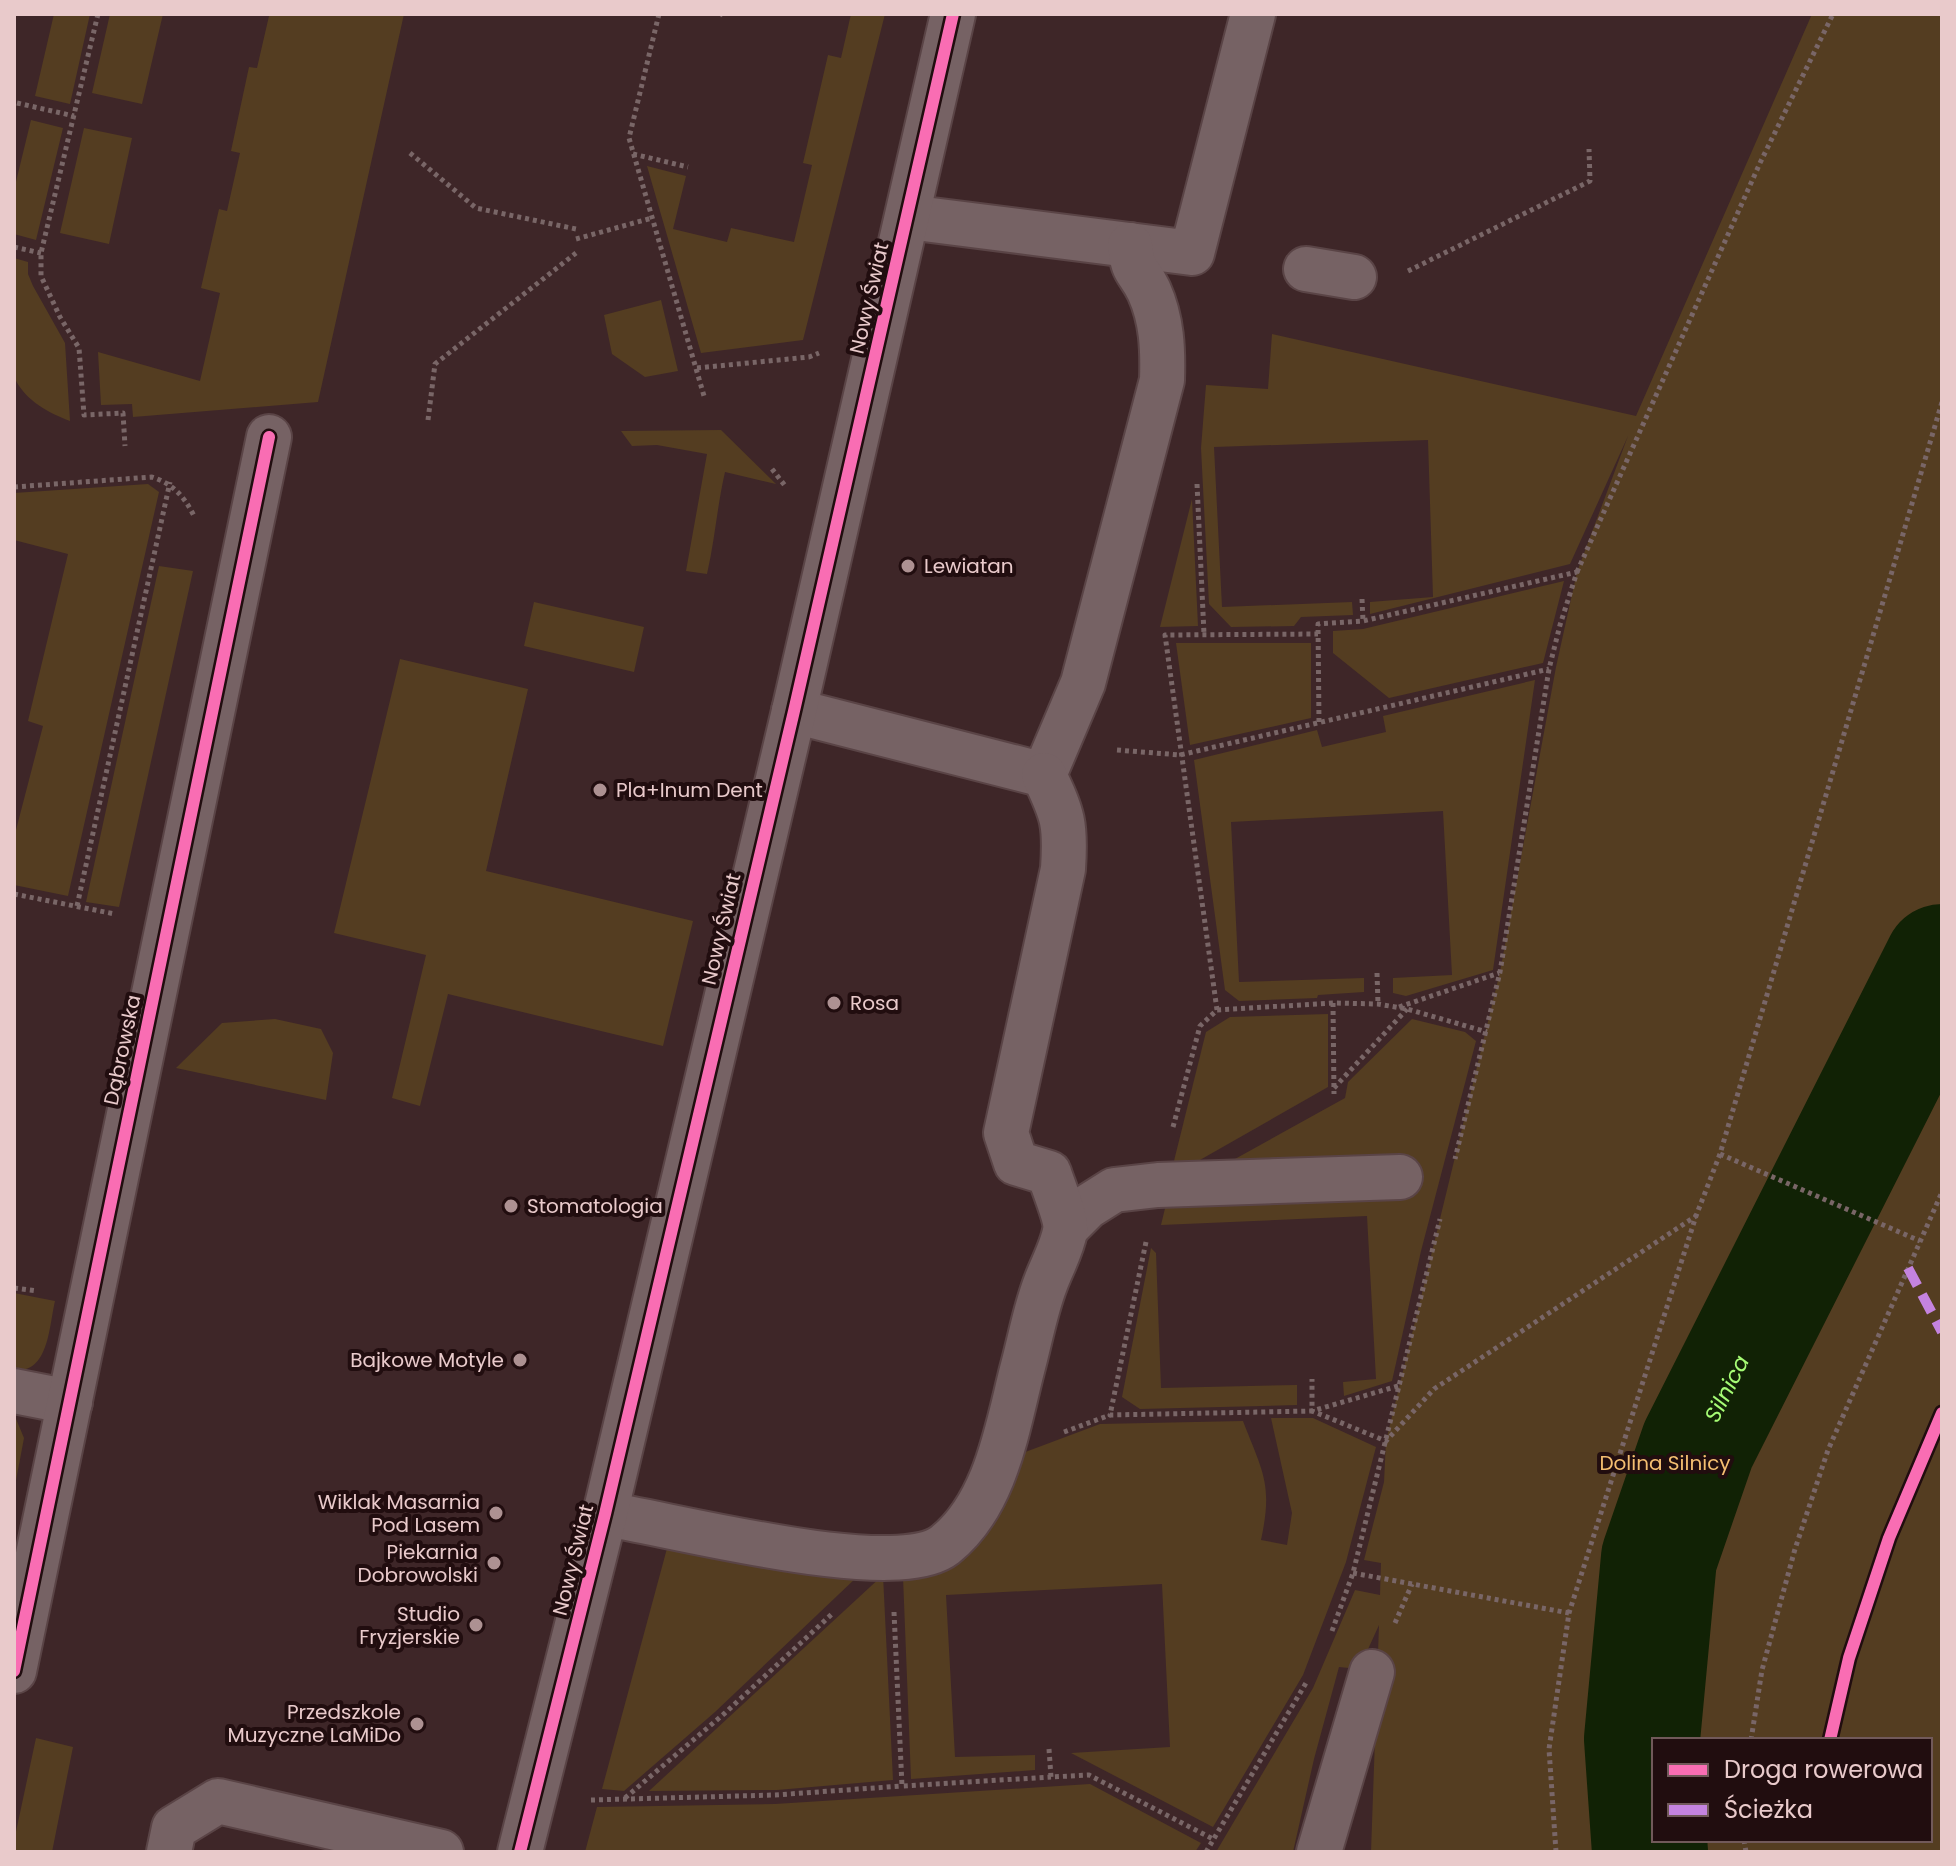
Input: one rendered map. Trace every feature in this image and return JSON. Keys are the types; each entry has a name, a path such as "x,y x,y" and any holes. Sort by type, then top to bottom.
{"street":[{"name":"Nowy Świat","path":"520,1852 605,1514 794,711 953,14"},
{"path":"908,217 1192,253 1253,14"},
{"path":"1066,1228 1049,1173 1016,1163 1006,1133 1063,869 1065,835 1061,811 1044,775 1083,683 1162,380 1163,338 1148,290 1132,267 1130,245"},
{"path":"1306,269 1354,277"},
{"name":"Dąbrowska","path":"14,1671 21,1602 70,1402 269,437"},
{"path":"794,711 1044,775"},
{"path":"605,1514 815,1555 892,1558 926,1555 945,1545 972,1515 986,1491 1008,1428 1044,1285 1066,1228 1087,1207 1114,1190 1158,1185 1400,1177"},
{"path":"14,1391 70,1402"},
{"path":"1319,1852 1372,1672"},
{"path":"169,1852 174,1828 218,1801 441,1852"}],"path":[{"path":"98,14 41,253 41,276 79,348 84,415 123,413 125,446"},
{"path":"659,14 629,138 704,396"},
{"path":"1454,1165 1500,972 1549,669 1577,572 1760,163 1833,14"},
{"path":"17,103 74,116"},
{"path":"1404,273 1590,181 1589,149"},
{"path":"410,153 476,208 576,229"},
{"path":"633,154 688,167"},
{"path":"576,239 652,218"},
{"path":"14,247 41,253"},
{"path":"428,420 435,364 576,253"},
{"path":"1556,1852 1549,1749 1569,1613 1696,1216 1720,1154 1942,402"},
{"path":"14,487 152,477 170,482 188,503 198,524"},
{"path":"77,906 170,482"},
{"path":"1319,722 1318,624 1363,621 1577,572"},
{"path":"1362,599 1363,621"},
{"path":"1217,1010 1165,635 1318,634"},
{"path":"1180,755 1549,669"},
{"path":"14,894 129,916"},
{"path":"1399,1007 1500,972"},
{"path":"1377,973 1378,1004"},
{"path":"1399,1385 1312,1411 1110,1415 1158,1185 1200,1026 1217,1010 1333,1003 1399,1007 1487,1032"},
{"path":"1333,1003 1334,1091 1407,1009"},
{"path":"1720,1154 1920,1241"},
{"path":"1751,1738 1762,1670 1795,1549 1828,1450 1942,1192"},
{"path":"1326,1643 1353,1573 1442,1210"},
{"path":"1386,1441 1434,1389 1696,1216"},
{"path":"1312,1379 1312,1411"},
{"path":"1312,1411 1386,1441"},
{"path":"892,1558 902,1786"},
{"path":"625,1798 725,1713 892,1558"},
{"path":"1353,1573 1569,1613"},
{"path":"1206,1852 1313,1670"},
{"path":"1049,1749 1051,1777"},
{"path":"585,1800 775,1795 1089,1775 1213,1839"}],"green space":[{"path":"54,14 90,14 70,104 35,96"},
{"path":"110,14 163,14 142,104 92,93"},
{"path":"264,14 404,14 318,402 133,417 132,404 101,405 98,352 200,381 220,293 201,288 219,209 227,211 240,153 231,151 249,67 257,68 269,16"},
{"path":"851,14 885,14 803,340 701,353 647,166 686,176 673,229 727,242 731,228 794,242 812,165 803,163 828,55 841,58"},
{"name":"Dolina Silnicy","path":"1812,14 1942,14 1942,1852 1371,1852 1379,1625 1359,1669 1339,1667 1293,1852 1216,1852 1313,1688 1355,1590 1380,1595 1381,1563 1364,1560 1384,1482 1386,1441 1500,972 1556,667 1577,572 1628,436 1570,564 1370,614 1370,602 1433,597 1428,440 1214,447 1222,607 1352,602 1353,615 1301,617 1294,626 1231,627 1209,604 1201,448 1206,385 1268,389 1272,334 1636,416"},
{"path":"31,120 63,128 36,240 14,234 14,190"},
{"path":"84,128 132,138 109,244 60,233"},
{"path":"14,258 28,262 28,274 33,286 65,343 70,421 39,405 25,394 15,379 12,341"},
{"path":"661,300 678,371 645,377 612,354 604,315"},
{"path":"721,430 776,484 725,472 707,574 686,571 707,454 657,445 632,446 621,431"},
{"path":"148,484 159,492 68,896 14,885 14,830 43,726 28,721 68,554 14,540 14,493"},
{"path":"1192,499 1198,626 1160,627"},
{"path":"159,566 193,571 119,907 86,902"},
{"path":"1564,581 1543,663 1389,698 1333,653 1333,631 1363,629"},
{"path":"534,602 644,627 634,672 524,646"},
{"path":"1176,643 1311,643 1311,718 1190,745"},
{"path":"400,659 528,689 486,871 693,921 663,1046 448,994 420,1106 392,1098 426,955 334,933"},
{"path":"1535,680 1493,970 1406,996 1393,993 1393,978 1452,975 1443,811 1231,822 1239,982 1364,978 1364,992 1318,995 1317,998 1239,1001 1225,990 1194,760 1317,730 1322,747 1386,732 1383,716"},
{"path":"1328,1014 1328,1087 1170,1177 1206,1032 1230,1017"},
{"path":"275,1019 321,1029 333,1053 326,1100 176,1068 222,1023"},
{"path":"1412,1019 1465,1032 1476,1041 1421,1251 1392,1381 1344,1396 1343,1382 1376,1379 1367,1216 1161,1225 1168,1196 1345,1098 1348,1082"},
{"path":"1151,1248 1156,1253 1161,1388 1297,1385 1297,1405 1140,1409 1122,1397"},
{"path":"14,1293 55,1301 49,1335 41,1357 26,1369 14,1370"},
{"path":"14,1414 24,1438 14,1491"},
{"path":"1271,1418 1313,1418 1376,1447 1346,1562 1303,1675 1213,1827 1071,1753 1170,1747 1162,1584 946,1595 955,1757 1035,1755 1035,1770 911,1779 903,1577 1015,1456 1100,1424 1243,1421 1266,1491 1261,1540 1287,1545 1292,1513"},
{"path":"669,1541 858,1576 715,1712 624,1791 602,1789"},
{"path":"883,1575 893,1780 777,1790 649,1791"},
{"path":"36,1738 73,1747 52,1852 14,1852 14,1841"},
{"path":"1090,1784 1201,1843 1195,1852 585,1852 597,1807 775,1804"}],"waterway":[{"name":"Silnica","path":"1650,1852 1642,1739 1659,1558 1698,1445 1942,962"}],"marked path":[{"path":"1908,1268 1942,1332"}],"cycle path":[{"path":"520,1852 605,1514 794,711 953,14"},
{"path":"14,1671 269,437"},
{"path":"1830,1738 1849,1658 1889,1538 1942,1413"}],"place":[{"name":"Lewiatan","path":"908,566"},
{"name":"Pla+Inum Dent","path":"600,790"},
{"name":"Rosa","path":"834,1003"},
{"name":"Stomatologia","path":"511,1206"},
{"name":"Bajkowe Motyle","path":"520,1360"},
{"name":"Wiklak Masarnia Pod Lasem","path":"496,1513"},
{"name":"Piekarnia Dobrowolski","path":"494,1563"},
{"name":"Studio Fryzjerskie","path":"476,1625"},
{"name":"Przedszkole Muzyczne LaMiDo","path":"417,1724"}]}
